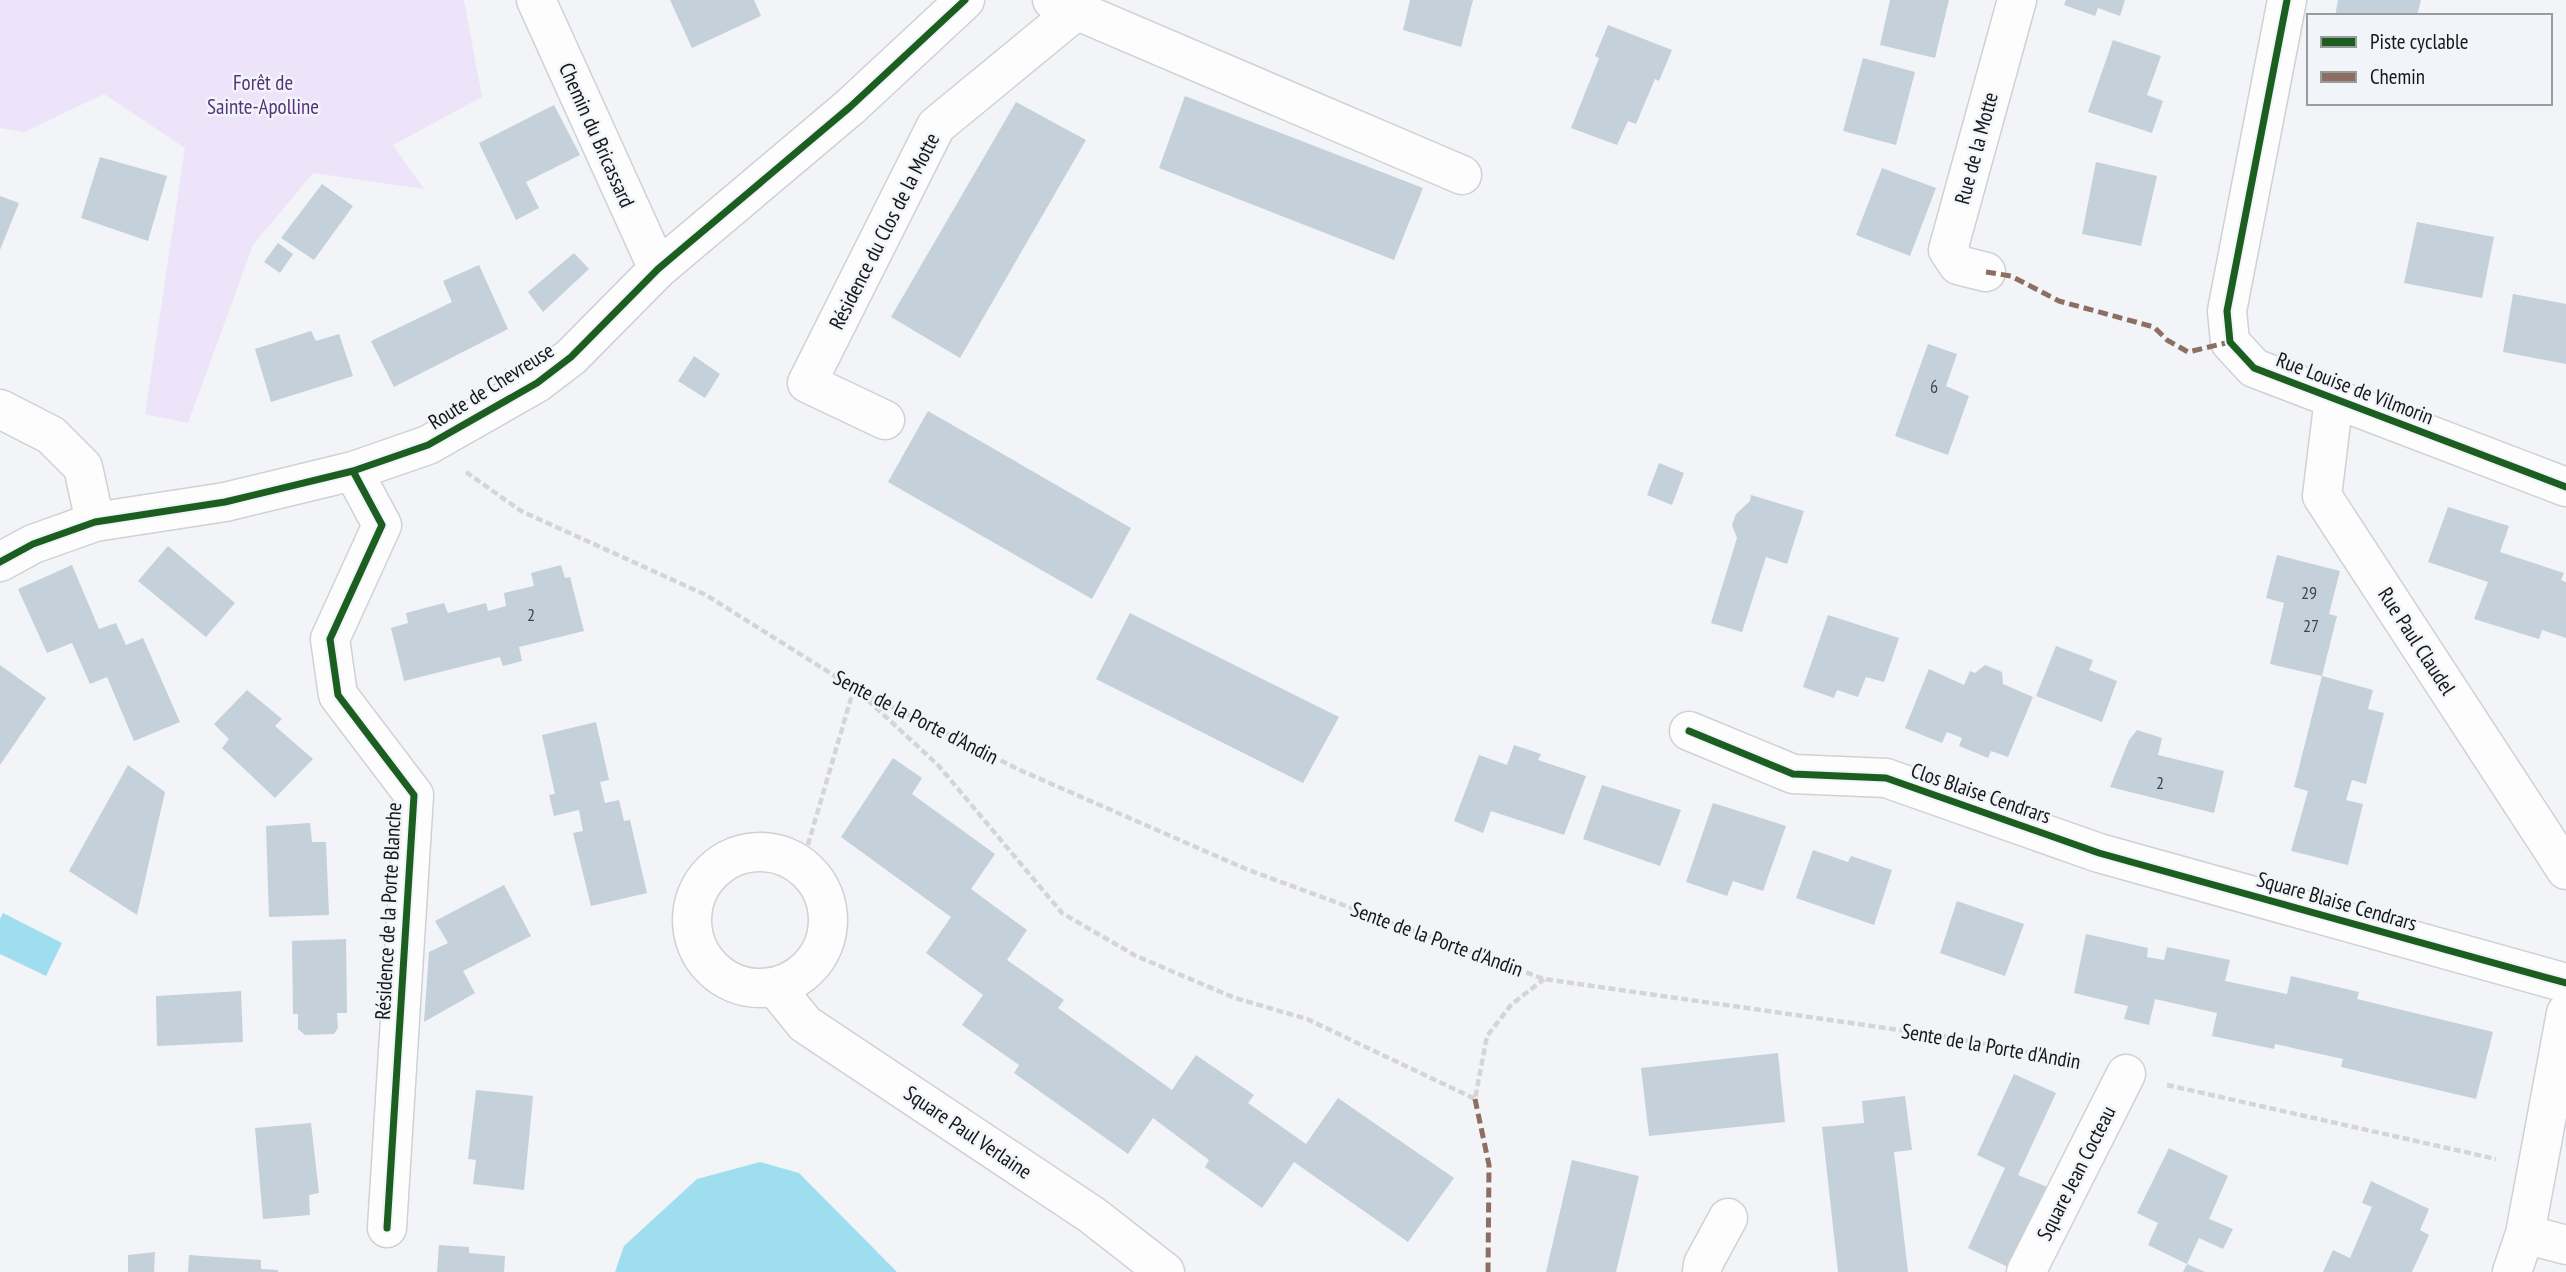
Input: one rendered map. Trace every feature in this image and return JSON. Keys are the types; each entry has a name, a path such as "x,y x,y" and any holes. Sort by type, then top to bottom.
{"street":[{"name":"Chemin du Bricassard","path":"536,0 658,269"},
{"name":"Route de Chevreuse","path":"0,562 33,544 95,522 225,502 353,471 428,445 541,380 571,357 658,269 850,107 965,0"},
{"name":"Rue de la Motte","path":"1986,272 1958,265 1948,250 2017,0"},
{"name":"Rue Louise de Vilmorin","path":"2287,0 2227,311 2230,342 2254,368 2566,487"},
{"name":"Résidence du Clos de la Motte","path":"885,420 807,383 936,126 1064,5 1462,175"},
{"name":"Rue Paul Claudel","path":"2334,398 2322,496 2566,870"},
{"path":"0,409 51,435 83,467 95,522"},
{"name":"Résidence de la Porte Blanche","path":"353,471 382,525 330,639 338,695 414,795 387,1228"},
{"name":"Clos Blaise Cendrars","path":"1689,731 1793,774 1886,778 2099,853"},
{"path":"759,851 781,854 802,865 817,881 826,902 829,924 824,946 812,964 796,979 775,987 752,989 730,982 712,969 698,950 691,928 692,905 701,884 717,866 736,855 759,851"},
{"name":"Square Blaise Cendrars","path":"2099,853 2566,983"},
{"name":"Square Paul Verlaine","path":"775,987 805,1024 1092,1215 1166,1272"},
{"path":"2512,1272 2525,1234 2566,1013"},
{"name":"Square Jean Cocteau","path":"2026,1272 2126,1074"},
{"path":"1702,1272 1703,1264 1728,1218"},
{"path":"2525,1234 2566,1245"}],"path":[{"path":"802,865 854,688 938,765 1062,913 1136,956 1236,998 1307,1019 1475,1099 1487,1036 1511,1005 1544,979"}],"green space":[{"name":"Forêt de Sainte-Apolline","path":"0,0 464,0 482,97 393,145 424,189 313,173 253,245 188,423 145,414 185,148 104,94 24,132 0,128"}],"water":[{"path":"3,913 62,943 46,976 0,954 0,919"},
{"path":"760,1162 799,1173 897,1272 615,1272 624,1246 697,1179"}],"building":[{"path":"670,0 754,0 761,16 692,48"},
{"path":"1410,0 1473,0 1461,47 1403,30"},
{"path":"1890,0 1949,0 1935,58 1880,45"},
{"path":"2066,0 2125,0 2120,16 2098,8 2095,16 2064,5"},
{"path":"2338,0 2421,0 2418,14 2335,14"},
{"path":"1608,25 1672,50 1659,81 1655,79 1636,124 1628,121 1617,145 1571,128 1599,58 1595,56"},
{"path":"2113,40 2161,56 2147,95 2163,101 2152,133 2088,112"},
{"path":"1863,58 1915,72 1896,145 1843,131"},
{"path":"1185,96 1423,188 1394,260 1159,168"},
{"path":"1016,102 1086,140 960,358 891,317"},
{"path":"554,105 580,155 526,182 539,208 516,220 479,143"},
{"path":"100,157 167,176 148,241 81,218"},
{"path":"2096,162 2157,176 2141,246 2082,234"},
{"path":"1882,168 1936,188 1910,256 1856,235"},
{"path":"322,184 353,206 314,260 281,238"},
{"path":"0,196 19,203 0,250"},
{"path":"2417,222 2494,237 2482,298 2404,283"},
{"path":"278,243 293,254 280,273 264,262"},
{"path":"574,253 589,269 543,312 528,292"},
{"path":"479,265 508,329 394,387 371,341 452,302 443,281"},
{"path":"2513,294 2566,304 2566,364 2503,352"},
{"path":"311,331 316,341 339,334 353,376 271,402 255,349"},
{"path":"1928,344 1957,354 1946,386 1969,396 1948,455 1895,436"},
{"path":"694,356 720,374 705,398 678,381"},
{"path":"928,411 1131,528 1092,599 888,482"},
{"path":"1659,463 1684,473 1672,505 1647,495"},
{"path":"1751,495 1804,511 1787,564 1766,557 1742,632 1711,623 1737,538 1732,525 1736,514 1750,501"},
{"path":"2448,507 2509,526 2500,552 2564,573 2561,580 2566,582 2566,638 2542,630 2539,639 2474,619 2488,582 2428,562"},
{"path":"168,546 235,603 206,637 138,581"},
{"path":"2277,555 2340,571 2329,614 2337,616 2322,676 2270,664 2284,603 2266,598"},
{"path":"72,565 99,629 116,623 126,645 143,638 180,722 134,741 107,677 90,684 72,643 47,653 18,589"},
{"path":"561,565 565,578 570,577 584,631 519,647 522,661 503,666 500,657 404,681 391,628 408,623 406,613 444,603 448,613 486,603 488,611 506,606 504,593 534,586 531,573"},
{"path":"1130,613 1339,717 1303,783 1096,679"},
{"path":"1828,615 1899,638 1884,682 1866,677 1858,697 1837,690 1834,698 1803,687"},
{"path":"2056,646 2093,660 2089,670 2117,681 2102,722 2036,696"},
{"path":"0,665 46,698 0,765"},
{"path":"1985,665 2002,672 2003,684 2033,697 2008,757 1991,751 1988,758 1959,746 1962,738 1947,732 1942,743 1905,728 1929,669 1964,685 1970,671 1975,673"},
{"path":"2322,676 2373,690 2368,709 2384,713 2366,784 2352,780 2346,800 2363,804 2348,865 2291,851 2308,791 2294,787"},
{"path":"247,690 282,719 275,726 313,759 275,798 222,748 229,739 214,724"},
{"path":"596,722 609,780 600,782 605,803 619,800 624,821 630,820 647,893 591,906 573,833 583,831 579,810 554,816 549,795 555,794 542,735"},
{"path":"2137,730 2162,738 2158,755 2224,771 2214,813 2110,787 2129,740"},
{"path":"1514,745 1541,754 1538,760 1586,776 1564,835 1491,811 1483,833 1454,821 1479,755 1507,765"},
{"path":"893,758 922,778 912,794 995,854 971,889 1027,930 1007,960 1064,1000 1058,1008 1172,1090 1196,1055 1254,1095 1248,1103 1306,1144 1338,1098 1454,1178 1408,1242 1294,1162 1262,1208 1205,1167 1209,1160 1153,1118 1128,1154 1014,1073 1019,1065 962,1025 983,995 926,953 951,917 841,837"},
{"path":"128,765 165,792 137,915 69,871"},
{"path":"1602,785 1681,810 1660,866 1583,839"},
{"path":"1713,803 1786,826 1763,891 1733,881 1727,896 1686,882"},
{"path":"310,823 312,842 326,842 329,915 269,917 266,826"},
{"path":"1813,850 1848,862 1851,856 1892,870 1874,925 1796,898"},
{"path":"504,885 531,936 463,971 475,993 424,1022 429,952 448,943 435,921"},
{"path":"1957,901 2024,924 2005,976 1940,953"},
{"path":"2086,934 2148,948 2147,957 2164,960 2167,947 2230,960 2225,981 2287,994 2291,976 2359,992 2357,999 2493,1032 2476,1099 2341,1067 2343,1059 2275,1044 2274,1049 2212,1036 2217,1013 2155,999 2149,1025 2124,1019 2128,1006 2074,993"},
{"path":"346,939 347,1013 337,1013 338,1028 334,1034 305,1035 298,1029 298,1014 293,1014 292,941"},
{"path":"241,991 243,1042 157,1046 156,996"},
{"path":"1778,1053 1785,1122 1649,1136 1641,1068"},
{"path":"2014,1074 2056,1093 2018,1175 2047,1187 2008,1267 1968,1248 2005,1168 1977,1155"},
{"path":"476,1090 533,1096 524,1190 473,1184 476,1160 468,1159"},
{"path":"1905,1096 1912,1150 1894,1152 1908,1272 1838,1272 1822,1127 1864,1123 1862,1101"},
{"path":"311,1123 319,1193 309,1195 310,1215 263,1219 255,1128"},
{"path":"2169,1148 2228,1176 2209,1219 2233,1229 2223,1249 2199,1238 2187,1264 2148,1245 2158,1223 2137,1213"},
{"path":"1572,1160 1639,1176 1616,1272 1546,1272"},
{"path":"2371,1181 2429,1209 2420,1230 2429,1235 2412,1272 2323,1272 2333,1250 2350,1258 2372,1207 2362,1203"},
{"path":"439,1245 469,1247 469,1253 505,1256 504,1272 437,1272"},
{"path":"155,1252 154,1272 128,1272 128,1255"},
{"path":"189,1255 261,1260 261,1269 278,1272 188,1272"},
{"path":"2187,1264 2205,1272 2183,1272"}],"marked path":[{"path":"1986,272 2011,276 2059,301 2154,327 2167,340 2188,352 2230,342"},
{"path":"1475,1099 1489,1165 1488,1272"}],"cycle path":[{"path":"0,562 33,544 95,522 225,502 353,471 428,445 537,383 571,357 658,269 850,107 965,0"},
{"path":"2287,0 2227,311 2230,342 2254,368 2566,487"},
{"path":"353,471 382,525 330,639 338,695 414,795 387,1228"},
{"path":"1689,731 1793,774 1886,778 2099,853 2566,983"}]}
